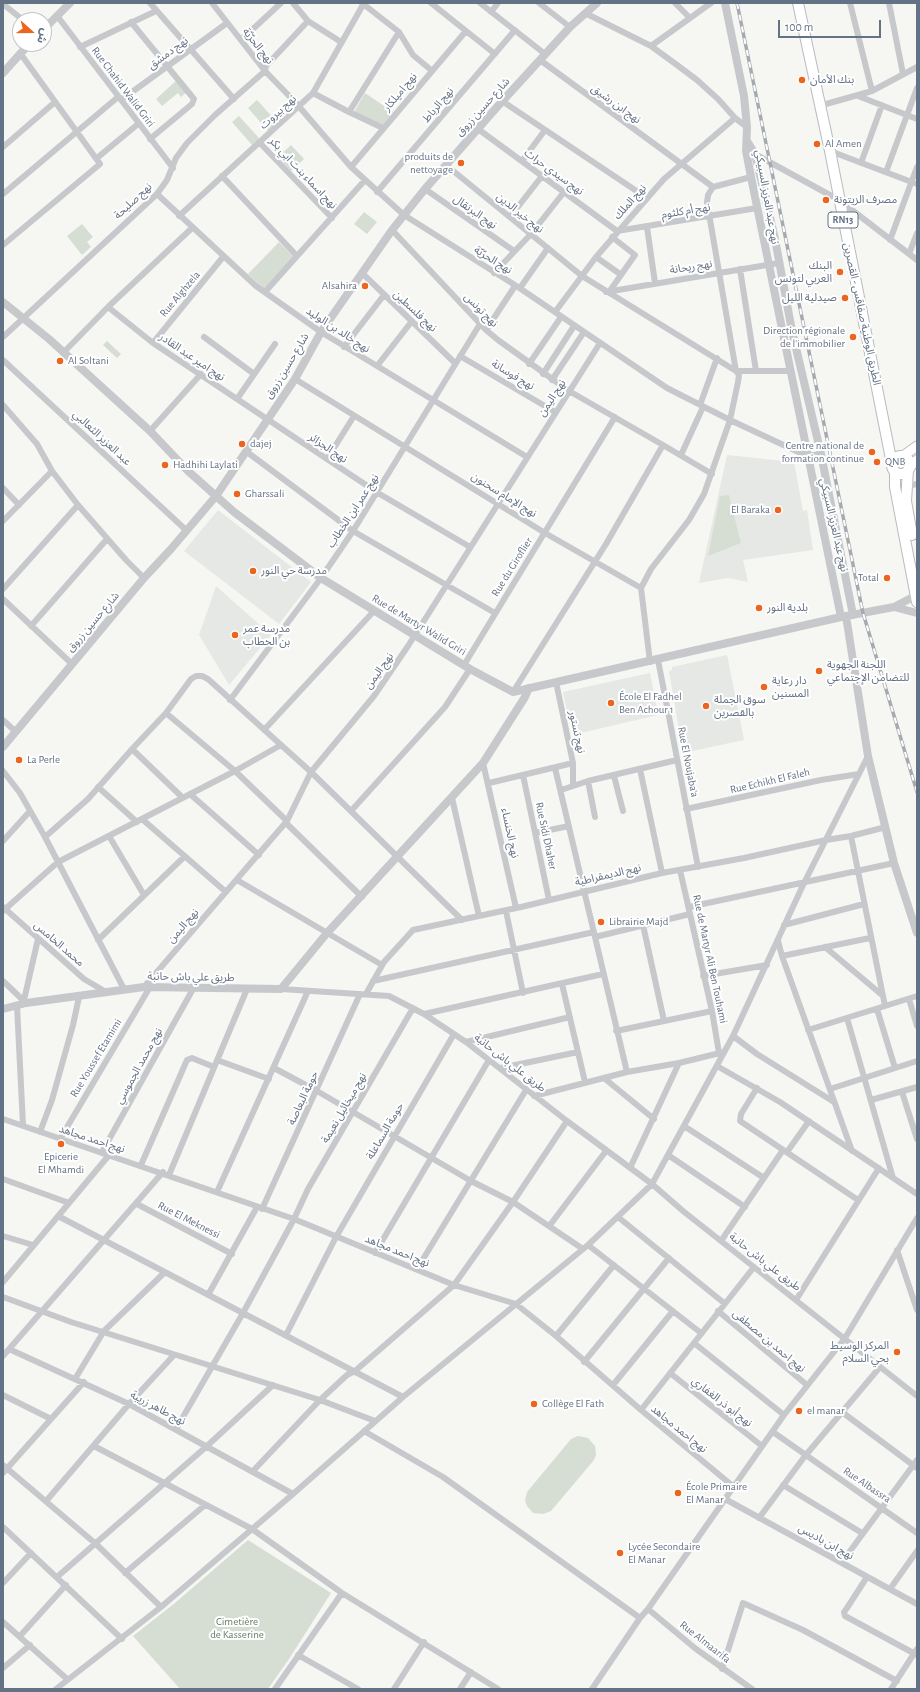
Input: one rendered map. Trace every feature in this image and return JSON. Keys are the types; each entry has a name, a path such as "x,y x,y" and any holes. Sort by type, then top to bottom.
{"main road":[{"name":"الطريق الوطنية صفاقس - القصرين","path":"798,3 840,200 917,598"},
{"name":"الطريق الوطنية صفاقس - القصرين","path":"887,438 893,450 901,456"},
{"path":"917,446 901,456 894,458 893,468 900,474 908,469 917,460"},
{"name":"RN13","path":"901,456 909,462 908,469"},
{"path":"908,469 912,485 906,501 917,562"}],"street":[{"path":"52,22 70,3"},
{"path":"150,3 234,99"},
{"name":"نهج الحرّيّة","path":"212,3 265,71 351,167 404,215 518,287 667,388 730,420 807,456"},
{"path":"241,40 281,3"},
{"path":"293,3 308,21 341,42"},
{"path":"363,3 400,32 413,55 431,70"},
{"name":"نهج بيروت","path":"179,216 313,93 363,3"},
{"path":"431,3 495,54"},
{"name":"نهج ابن رشيق","path":"480,3 515,30 543,57 680,164 712,187"},
{"path":"491,12 498,3"},
{"path":"539,3 570,27"},
{"path":"675,3 690,18"},
{"path":"650,46 711,3"},
{"path":"725,3 744,96 747,140"},
{"path":"850,3 872,91"},
{"path":"889,3 903,74"},
{"path":"3,4 13,12"},
{"name":"شارع حسين زروق","path":"3,747 144,578 216,496 247,452 294,379 321,332 392,230 424,189 502,101 593,4"},
{"path":"80,47 156,11"},
{"path":"585,13 650,46 697,80 718,99 734,118 747,127"},
{"name":"Rue Chahid Walid Griri","path":"58,16 138,124 173,168"},
{"name":"نهج صليحة","path":"3,337 157,194 167,180 176,158 187,143 265,71 266,66 308,21"},
{"path":"131,22 193,97 193,102 150,138"},
{"name":"نهج دمشق","path":"3,194 119,98 168,66 189,49 227,23"},
{"name":"نهج الرباط","path":"377,192 515,30"},
{"name":"نهج اميلكار","path":"351,167 431,70 466,31"},
{"path":"349,112 400,32"},
{"path":"3,72 20,53 100,162 99,166 3,245"},
{"path":"819,106 872,91 917,67"},
{"path":"886,172 917,88"},
{"path":"313,93 383,128"},
{"path":"858,96 917,119"},
{"path":"502,101 647,198"},
{"path":"3,147 55,102"},
{"path":"861,163 882,105"},
{"name":"نهج الملك","path":"555,312 612,237 664,179 734,118"},
{"path":"97,158 138,124"},
{"name":"نهج سيدي حراث","path":"478,129 617,231"},
{"path":"522,161 545,130"},
{"name":"نهج عبد العزيز السبيكي","path":"747,140 746,151 807,456 847,616"},
{"name":"نهج عبد العزيز السبيكي","path":"747,140 755,154 792,331 821,454 868,756 894,863 917,933"},
{"name":"نهج اسماء بنت ابي بكر","path":"260,142 332,218"},
{"path":"746,151 755,154 840,200 917,260"},
{"path":"830,151 914,183"},
{"name":"نهج خير الدين","path":"446,165 582,276 718,358 736,371"},
{"path":"890,240 914,183 917,167"},
{"path":"222,176 297,256"},
{"path":"510,217 542,176"},
{"path":"654,661 641,588 651,569 700,502 712,474 730,420 739,378 736,371 707,202 708,195 712,187 751,177"},
{"path":"265,292 365,180"},
{"name":"نهج البرتقال","path":"424,189 514,251"},
{"path":"494,273 531,234 564,192"},
{"name":"نهج خالد بن الوليد","path":"157,194 223,258 265,292 321,332 527,457"},
{"name":"نهج أم كلثوم","path":"617,231 710,217 757,208"},
{"path":"647,227 654,283"},
{"path":"64,352 108,307 192,228"},
{"name":"نهج تونس","path":"392,230 486,330 529,364 569,391 712,474"},
{"path":"909,254 917,233"},
{"path":"607,292 635,254 612,237"},
{"path":"486,330 548,248"},
{"path":"596,257 620,274"},
{"name":"Rue Alghzela","path":"153,343 223,258"},
{"name":"نهج ريحانة","path":"607,292 779,263"},
{"path":"740,269 756,371"},
{"name":"نهج فلسطين","path":"362,273 455,363"},
{"path":"344,347 384,295"},
{"name":"Rue de Martyr Walid Griri","path":"3,302 24,317 64,352 150,431 188,471 216,496 321,578 467,667 513,692"},
{"name":"نهج امير عبد القادر","path":"108,307 153,343 268,419"},
{"path":"529,364 561,317"},
{"path":"377,366 412,321"},
{"name":"نهج عمر ابن الخطاب","path":"230,700 321,578 353,531 378,493 432,400 480,324"},
{"path":"543,374 574,326"},
{"path":"552,380 584,332"},
{"path":"204,337 254,374"},
{"name":"نهج اليمن","path":"147,987 286,822 311,772 374,696 415,636 498,502 600,343"},
{"path":"237,399 275,344"},
{"name":"نهج فوسانة","path":"460,356 555,412"},
{"path":"681,455 702,406 718,358"},
{"name":"عبد العزيز الثعالبي","path":"3,360 186,531"},
{"path":"736,371 791,371"},
{"path":"150,431 201,374"},
{"name":"نهج الإمام سحنون","path":"294,379 545,532 641,588"},
{"path":"3,405 37,444 52,471 78,505 144,578"},
{"path":"327,459 354,416"},
{"name":"Rue du Giroflier","path":"351,811 445,707 495,613 615,417"},
{"name":"نهج الجزائر","path":"268,419 378,493 470,547"},
{"path":"513,692 595,562 663,445"},
{"path":"247,452 353,531 445,586 495,613"},
{"path":"807,456 821,454"},
{"path":"3,521 52,471"},
{"path":"3,488 19,505"},
{"path":"3,589 78,505"},
{"path":"31,626 108,539"},
{"path":"513,692 847,616 894,607 917,598"},
{"path":"3,599 72,664"},
{"path":"894,607 917,613"},
{"path":"264,730 374,611"},
{"name":"Rue El Noujaba'a","path":"654,661 677,760 698,867"},
{"path":"45,837 88,800 132,749 166,713 191,679 196,676 202,676 208,679 311,772 462,920"},
{"name":"نهج تستور","path":"556,682 573,763 573,786"},
{"path":"281,989 328,933 483,763 525,697 528,688"},
{"path":"166,713 235,772 362,897"},
{"path":"3,720 16,732"},
{"path":"4,909 58,862 235,772 280,745"},
{"path":"132,749 183,798"},
{"path":"56,1689 161,1607 403,1397 585,1247 652,1184 717,1066 722,1052 733,1036 804,883 868,756"},
{"path":"561,790 588,781 640,770 677,760"},
{"name":"نهج الخنساء","path":"483,763 516,908"},
{"path":"488,783 573,763"},
{"path":"555,768 616,1031 627,1072"},
{"path":"640,770 662,873"},
{"path":"3,771 20,793 45,837 124,989"},
{"name":"Rue Echikh El Faleh","path":"686,809 821,780 859,774"},
{"name":"Rue Sidi Dhaher","path":"523,775 549,900"},
{"path":"614,776 622,811"},
{"path":"588,781 595,818"},
{"path":"98,787 185,856 226,892"},
{"path":"190,794 259,855"},
{"path":"452,798 479,916"},
{"path":"3,840 30,811"},
{"path":"535,833 569,826"},
{"name":"نهج الديمقراطية","path":"363,994 373,981 382,965 413,930 516,908 662,873 744,858 851,836 886,827"},
{"path":"109,836 144,895"},
{"path":"851,836 870,938 885,1006"},
{"path":"98,940 185,856"},
{"path":"373,981 515,950 643,925 689,910 858,870 894,863"},
{"name":"Rue de Martyr Ali Ben Touhami","path":"680,870 703,976 722,1052"},
{"path":"237,880 382,965"},
{"path":"784,925 864,904"},
{"name":"محمد الخامس","path":"4,909 84,979 106,992"},
{"path":"506,910 515,950 522,993"},
{"path":"643,925 664,1021"},
{"path":"782,956 870,938"},
{"path":"23,1125 23,1003 38,939"},
{"path":"778,941 808,1030 852,1150"},
{"path":"825,947 882,996"},
{"path":"703,976 767,965"},
{"path":"424,1014 603,974"},
{"path":"3,981 23,1003"},
{"path":"562,984 585,1082"},
{"name":"طريق علي باش حانبة","path":"3,1009 23,1003 79,997 124,989 147,987 281,989 389,996 424,1014 501,1068 526,1090 652,1184 721,1241 917,1396"},
{"name":"Rue Youssef Etamimi","path":"60,1139 147,987"},
{"name":"نهج محمد الجموسي","path":"102,1152 193,988"},
{"path":"3,1356 166,1173 214,1067 247,989"},
{"path":"218,1192 308,991"},
{"name":"حومة البعاصة","path":"208,1295 260,1208 363,994"},
{"path":"808,1030 917,996"},
{"path":"40,1132 52,1100 74,1025 79,997"},
{"path":"909,999 917,1026"},
{"name":"نهج ميخائيل نعيمة","path":"176,1429 243,1313 294,1219 308,1189 413,1008"},
{"path":"877,1009 895,1068"},
{"path":"616,1031 712,1011"},
{"path":"466,1042 570,1017"},
{"path":"847,1018 893,1178"},
{"name":"حومة السماعلة","path":"286,1335 336,1238 393,1136 454,1034"},
{"path":"733,1036 757,1054 834,1102"},
{"path":"501,1068 578,1052"},
{"path":"534,1096 627,1072 679,1063 722,1052"},
{"path":"141,1165 187,1060 192,1058 214,1067"},
{"path":"217,1060 269,1079"},
{"path":"376,1253 489,1060"},
{"path":"830,1089 917,1061"},
{"path":"630,1168 679,1063"},
{"path":"717,1066 757,1088 809,1121 917,1194"},
{"path":"274,1068 317,1091 352,1113 471,1180 513,1202 614,1265 701,1333"},
{"path":"604,1078 654,1119"},
{"path":"871,1100 917,1087"},
{"path":"757,1088 739,1120 858,1200"},
{"path":"417,1269 526,1090"},
{"path":"902,1092 917,1139"},
{"name":"نهج احمد مجاهد","path":"3,1119 166,1173 294,1219 336,1238 454,1285 516,1304 556,1336 584,1362 734,1487"},
{"path":"721,1241 764,1178 809,1121"},
{"path":"253,1471 320,1400 347,1376 356,1372 454,1285 568,1122"},
{"path":"684,1126 764,1178"},
{"path":"550,1225 606,1151"},
{"path":"3,1282 32,1245 110,1154"},
{"path":"668,1155 744,1207"},
{"path":"796,1300 879,1168"},
{"path":"3,1179 69,1203"},
{"name":"Rue El Meknessi","path":"137,1204 232,1254"},
{"path":"58,1216 164,1273 403,1397"},
{"path":"618,1217 724,1303"},
{"path":"592,1689 640,1618 648,1609 784,1415 844,1338 917,1218"},
{"path":"3,1236 32,1245"},
{"path":"897,1250 917,1310"},
{"path":"584,1362 669,1258"},
{"path":"556,1336 614,1265"},
{"path":"641,1410 724,1303 754,1267"},
{"path":"75,1379 104,1331 164,1273"},
{"path":"3,1297 71,1322 104,1331 174,1355 320,1400 375,1421"},
{"path":"613,1385 673,1311"},
{"name":"نهج احمد بن مصطفى","path":"718,1311 807,1385"},
{"path":"694,1343 784,1415"},
{"name":"نهج طاهر زريبة","path":"9,1349 84,1382 129,1404 293,1494"},
{"path":"47,1500 129,1404 174,1355"},
{"path":"759,1518 805,1456 880,1367"},
{"name":"نهج أبو ذر الغفاري","path":"670,1373 762,1446"},
{"path":"84,1382 4,1469 47,1500 96,1544 161,1607"},
{"path":"57,1577 207,1446 273,1385"},
{"path":"3,1396 51,1419"},
{"path":"842,1412 916,1465 882,1506 842,1562"},
{"path":"364,1431 443,1477 640,1618"},
{"name":"Rue Albassra","path":"773,1432 805,1456 882,1506 917,1533"},
{"path":"94,1446 252,1529 342,1593 424,1642 498,1689"},
{"path":"783,1484 862,1533"},
{"name":"نهج ابن باديس","path":"725,1499 917,1604"},
{"path":"125,1573 204,1504"},
{"path":"3,1527 122,1638"},
{"path":"890,1589 917,1550"},
{"path":"3,1583 31,1553"},
{"path":"867,1577 846,1608 845,1616 916,1652 891,1689"},
{"path":"20,1636 66,1585"},
{"path":"275,1689 342,1593"},
{"path":"722,1669 743,1603 803,1630 897,1681"},
{"name":"Rue Almaarifa","path":"648,1609 722,1669 752,1689"},
{"path":"3,1622 67,1679"},
{"path":"394,1689 424,1642"},
{"path":"3,1668 30,1645"},
{"path":"298,1655 358,1689"},
{"path":"460,1689 471,1672"}],"shaded area":[{"path":"727,455 794,462 803,511 807,510 813,550 743,560 748,582 728,578 699,583"},
{"name":"مدرسة حي النور","path":"218,510 311,582 279,624 184,551"},
{"name":"مدرسة عمر بن الخطاب","path":"216,586 271,635 229,685 199,635"},
{"name":"سوق الجملة بالقصرين","path":"727,655 744,740 683,753 669,671 672,670 672,667"},
{"name":"École El Fadhel Ben Achour 1","path":"650,673 658,715 572,735 563,692"}],"green space":[{"path":"177,80 187,92 181,97 178,93 162,106 156,99"},
{"path":"365,93 393,112 383,125 354,112"},
{"path":"257,100 277,122 268,131 248,108"},
{"path":"239,116 259,138 252,145 232,122"},
{"path":"291,145 304,159 291,171 278,157"},
{"path":"364,212 377,222 367,234 354,224"},
{"path":"82,224 93,237 87,242 91,247 82,255 67,236"},
{"path":"279,242 294,257 264,289 248,274"},
{"path":"107,341 121,354 117,358 103,345"},
{"path":"729,495 741,543 708,556 720,496"},
{"path":"578,1436 588,1438 595,1446 596,1455 594,1460 551,1511 543,1514 533,1513 525,1501 527,1492 571,1439"},
{"name":"Cimetière de Kasserine","path":"248,1540 331,1593 268,1689 180,1689 133,1636 175,1603"}],"railway":[{"path":"737,3 863,613 917,792"}],"place":[{"name":"بنك الأمان","path":"802,80"},
{"name":"Al Amen","path":"817,144"},
{"name":"produits de nettoyage","path":"461,163"},
{"name":"مصرف الزيتونة","path":"826,200"},
{"name":"البنك العربي لتونس","path":"840,272"},
{"name":"Alsahira","path":"365,286"},
{"name":"صيدلية الليل","path":"845,298"},
{"name":"Direction régionale de l'immobilier","path":"853,337"},
{"name":"Al Soltani","path":"60,361"},
{"name":"dajej","path":"242,444"},
{"name":"Centre national de formation continue","path":"872,452"},
{"name":"QNB","path":"877,462"},
{"name":"Hadhihi Laylati","path":"165,465"},
{"name":"Gharssali","path":"237,494"},
{"name":"El Baraka","path":"778,510"},
{"name":"مدرسة حي النور","path":"253,571"},
{"name":"Total","path":"887,578"},
{"name":"بلدية النور","path":"759,608"},
{"name":"مدرسة عمر بن الخطاب","path":"235,635"},
{"name":"اللجنة الجهوية للتضامن الإجتماعي","path":"819,671"},
{"name":"دار رعاية المسنين","path":"764,687"},
{"name":"École El Fadhel Ben Achour 1","path":"611,703"},
{"name":"سوق الجملة بالقصرين","path":"706,706"},
{"name":"La Perle","path":"19,760"},
{"name":"Librairie Majd","path":"601,922"},
{"name":"Epicerie El Mhamdi","path":"61,1144"},
{"name":"المركز الوسيط بحي السلام","path":"897,1352"},
{"name":"Collège El Fath","path":"534,1404"},
{"name":"el manar","path":"799,1411"},
{"name":"École Primaire El Manar","path":"678,1493"},
{"name":"Lycée Secondaire El Manar","path":"620,1553"}]}
